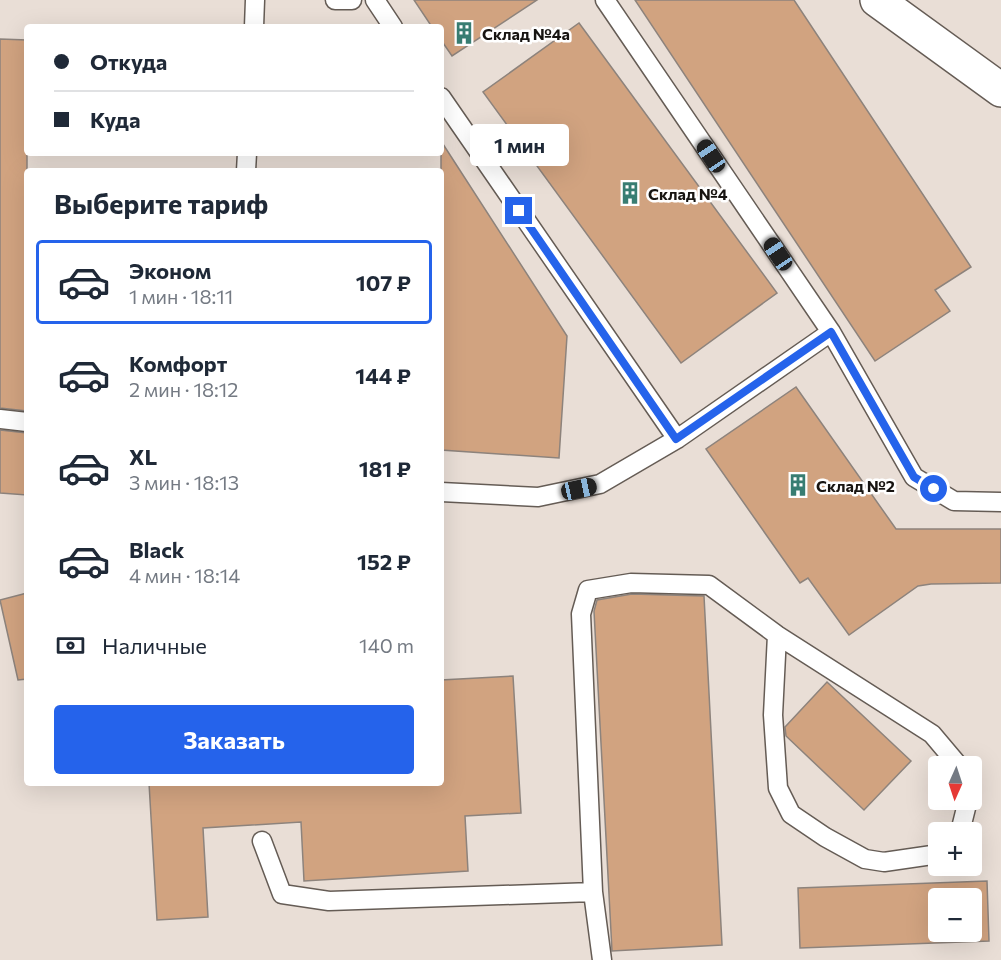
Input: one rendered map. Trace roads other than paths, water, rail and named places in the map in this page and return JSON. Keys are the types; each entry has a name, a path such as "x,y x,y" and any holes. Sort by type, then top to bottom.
{"main road":[{"path":"877,0 1001,90"}],"lane":[{"path":"254,24 255,0"},
{"path":"335,0 352,0"},
{"path":"375,0 391,24"},
{"path":"605,0 831,332 914,477 954,501 1001,502"},
{"path":"444,101 676,439"},
{"path":"444,492 538,497 600,484 676,439 831,332"},
{"path":"0,419 24,422"},
{"path":"602,960 593,892 581,614 588,590 631,583 709,585 777,636 932,734 951,756"},
{"path":"777,636 772,715 778,788 791,814 825,837 865,859 884,862 928,856"},
{"path":"262,841 282,894 341,901 593,892"}],"place":[{"name":"Склад №4а","path":"464,33"},
{"name":"Склад №4","path":"630,193"},
{"name":"Склад №2","path":"798,485"}]}
